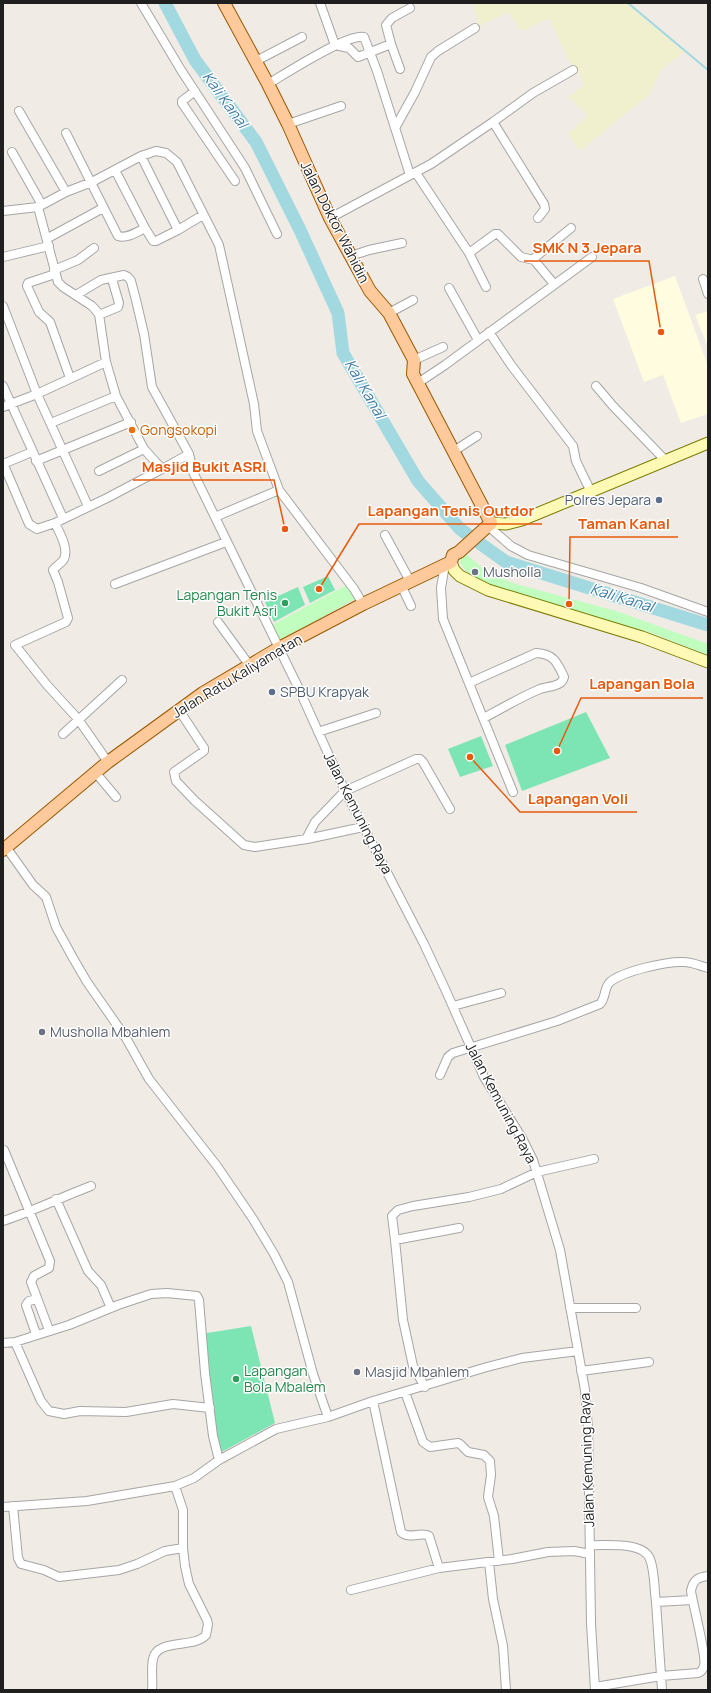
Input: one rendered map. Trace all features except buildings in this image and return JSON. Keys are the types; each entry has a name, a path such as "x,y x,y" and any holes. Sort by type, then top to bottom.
{"main road":[{"name":"Jalan Doktor Wahidin","path":"224,3 288,124 330,218 370,291 389,313 414,360 413,374 454,451 488,525"},
{"path":"708,443 522,520 506,524 488,525 459,552 453,555 448,563 460,576 488,590 642,637 708,662"},
{"name":"Jalan Ratu Kaliyamatan","path":"5,848 108,762 203,693 280,648 363,604 448,563"}],"street":[{"path":"141,3 245,168 277,234"},
{"path":"320,3 335,45"},
{"path":"400,69 386,25 392,18 410,8"},
{"path":"396,128 431,57 475,28"},
{"path":"268,84 335,45 362,36 366,39 413,174 469,254 486,287"},
{"path":"256,61 302,37"},
{"path":"335,45 350,48 358,57 391,44"},
{"path":"330,218 413,174 455,149 533,93 573,70"},
{"path":"196,91 182,101 182,103 235,181"},
{"path":"288,124 341,106"},
{"path":"19,111 66,192"},
{"path":"493,122 545,207 538,218"},
{"path":"66,133 92,182 103,208 120,236 127,236 145,228"},
{"path":"3,211 40,206 66,192 92,182 140,156 158,150 173,158 186,180 220,250 254,404 257,431 279,490 354,589 363,604"},
{"path":"12,152 40,206 55,272 60,284 96,309 99,315 106,362 116,396 144,449 162,469"},
{"path":"140,156 178,230"},
{"path":"115,170 145,228 155,242 203,215"},
{"path":"3,258 48,242 103,208"},
{"path":"469,254 497,234 501,236 521,257 533,259 571,228"},
{"path":"351,256 369,250 402,243"},
{"path":"70,378 50,322 39,312 27,286 28,284 78,260 94,248"},
{"path":"418,383 445,365 592,257"},
{"path":"533,259 554,284"},
{"name":"Jalan Kemuning Raya","path":"112,279 126,276 131,281 144,334 152,387 189,454 193,472 226,542 280,648 345,791 393,882 453,1006 484,1077 522,1138 533,1160 560,1250 582,1371 588,1428 590,1550 595,1689"},
{"path":"76,295 101,280 112,279 119,303 118,307 99,315"},
{"path":"703,279 708,294"},
{"path":"449,288 478,340"},
{"path":"389,313 413,300"},
{"path":"3,306 37,394 88,506"},
{"path":"489,332 516,371 573,446 576,462 591,492"},
{"path":"414,360 443,347"},
{"path":"7,406 37,394 106,362"},
{"path":"3,386 7,406 32,452 63,518"},
{"path":"596,386 613,406 666,461"},
{"path":"51,423 116,396"},
{"path":"36,461 131,422"},
{"path":"454,451 476,436"},
{"path":"99,471 144,449"},
{"path":"32,452 3,464 31,526 38,529 55,523 189,454"},
{"path":"215,517 279,490"},
{"path":"55,523 65,548 65,553 63,560 53,570 68,618 66,622 15,645 47,685 78,719 108,762"},
{"path":"488,525 511,546 528,555 641,588 708,612"},
{"path":"385,536 405,583 411,606"},
{"path":"115,584 226,542"},
{"path":"448,563 441,588 443,619 513,792"},
{"path":"218,622 250,666"},
{"path":"469,683 536,653 544,653 553,658 564,677 558,684 540,689 484,718"},
{"path":"63,734 122,680"},
{"path":"179,710 204,748 202,754 173,774 176,780 194,800 247,846 255,847 306,839 363,827"},
{"path":"318,732 376,713"},
{"path":"306,839 315,822 345,791 416,759 420,759 424,762 450,809"},
{"path":"96,772 116,797"},
{"path":"5,848 33,885 46,897 56,927 73,958 87,982 126,1038 149,1079 217,1166 253,1219 274,1254 288,1282 313,1374 328,1417"},
{"path":"440,1075 450,1055 457,1051 557,1021 600,1004 605,998 608,985 611,982 634,971 670,962 692,963 708,968"},
{"path":"453,1006 501,993"},
{"path":"4,1150 50,1265 46,1270 32,1278 32,1285 49,1330"},
{"path":"424,1386 413,1366 403,1320 392,1216 398,1210 413,1206 469,1197 501,1189 537,1172 594,1159"},
{"path":"3,1222 91,1186"},
{"path":"56,1200 88,1271 102,1285 110,1308"},
{"path":"395,1240 459,1228"},
{"path":"3,1343 14,1342 68,1325 141,1297 160,1293 176,1293 198,1297 213,1436 220,1460"},
{"path":"36,1334 26,1305 29,1301 37,1298"},
{"path":"570,1308 636,1308"},
{"path":"14,1342 41,1401 44,1406 55,1413 64,1414 80,1411 126,1412 173,1404 210,1408"},
{"path":"3,1507 87,1501 175,1486 194,1478 220,1460 265,1434 285,1427 328,1417 424,1386 522,1358 578,1351"},
{"path":"582,1371 649,1362"},
{"path":"405,1392 423,1442 430,1447 458,1443 468,1452 484,1455 490,1460 491,1475 488,1497 494,1516 499,1561"},
{"path":"373,1402 402,1532 407,1536 426,1534 429,1536 439,1568"},
{"path":"152,1690 152,1663 156,1652 170,1645 199,1642 206,1635 208,1630 207,1620 189,1584 183,1548 183,1510 175,1486"},
{"path":"13,1506 18,1558 21,1564 44,1570 60,1577 119,1570 137,1564 165,1551 183,1548"},
{"path":"351,1590 439,1568 499,1561 548,1552 632,1546 644,1552 650,1558 656,1602 662,1690"},
{"path":"489,1562 493,1599 504,1652 506,1690"},
{"path":"595,1689 661,1676 698,1673 702,1671 705,1665 691,1589 698,1577 708,1576"},
{"path":"656,1602 692,1600"}],"shaded area":[{"path":"675,276 708,366 708,414 681,423 663,375 644,382 613,299"},
{"path":"708,311 708,347 695,315"}],"green space":[{"path":"473,3 626,3 684,52 661,70 650,94 580,151 568,134 588,115 568,97 584,85 580,76 568,59 550,20 545,20 525,30 521,30 508,12 479,26"},
{"path":"464,552 489,574 516,584 616,611 708,644 708,655 646,631 615,625 480,582 473,578 460,563 459,559"},
{"path":"328,576 335,590 310,603 303,587"},
{"path":"347,585 355,599 278,641 272,625"},
{"name":"Lapangan Tenis Bukit Asri","path":"298,587 305,605 274,622 265,602"},
{"path":"586,712 610,758 522,791 505,745"},
{"path":"481,736 493,766 460,777 448,749"},
{"name":"Lapangan Bola Mbalem","path":"251,1326 275,1423 218,1454 201,1334"}],"waterway":[{"name":"Kali Kanal","path":"165,3 195,60 256,142 300,230 338,313 343,353 418,481 460,529 506,562 708,625"},
{"path":"628,3 708,70"}],"place":[{"name":"SMK N 3 Jepara","path":"661,332"},
{"name":"Gongsokopi","path":"132,430"},
{"name":"Polres Jepara","path":"659,500"},
{"name":"Masjid Bukit ASRI","path":"285,529"},
{"name":"Musholla","path":"475,572"},
{"name":"Lapangan Tenis Outdor","path":"319,589"},
{"name":"Lapangan Tenis Bukit Asri","path":"285,603"},
{"name":"Taman Kanal","path":"569,604"},
{"name":"SPBU Krapyak","path":"272,692"},
{"name":"Lapangan Bola","path":"557,751"},
{"name":"Lapangan Voli","path":"470,757"},
{"name":"Musholla Mbahlem","path":"42,1032"},
{"name":"Masjid Mbahlem","path":"357,1372"},
{"name":"Lapangan Bola Mbalem","path":"236,1379"}]}
